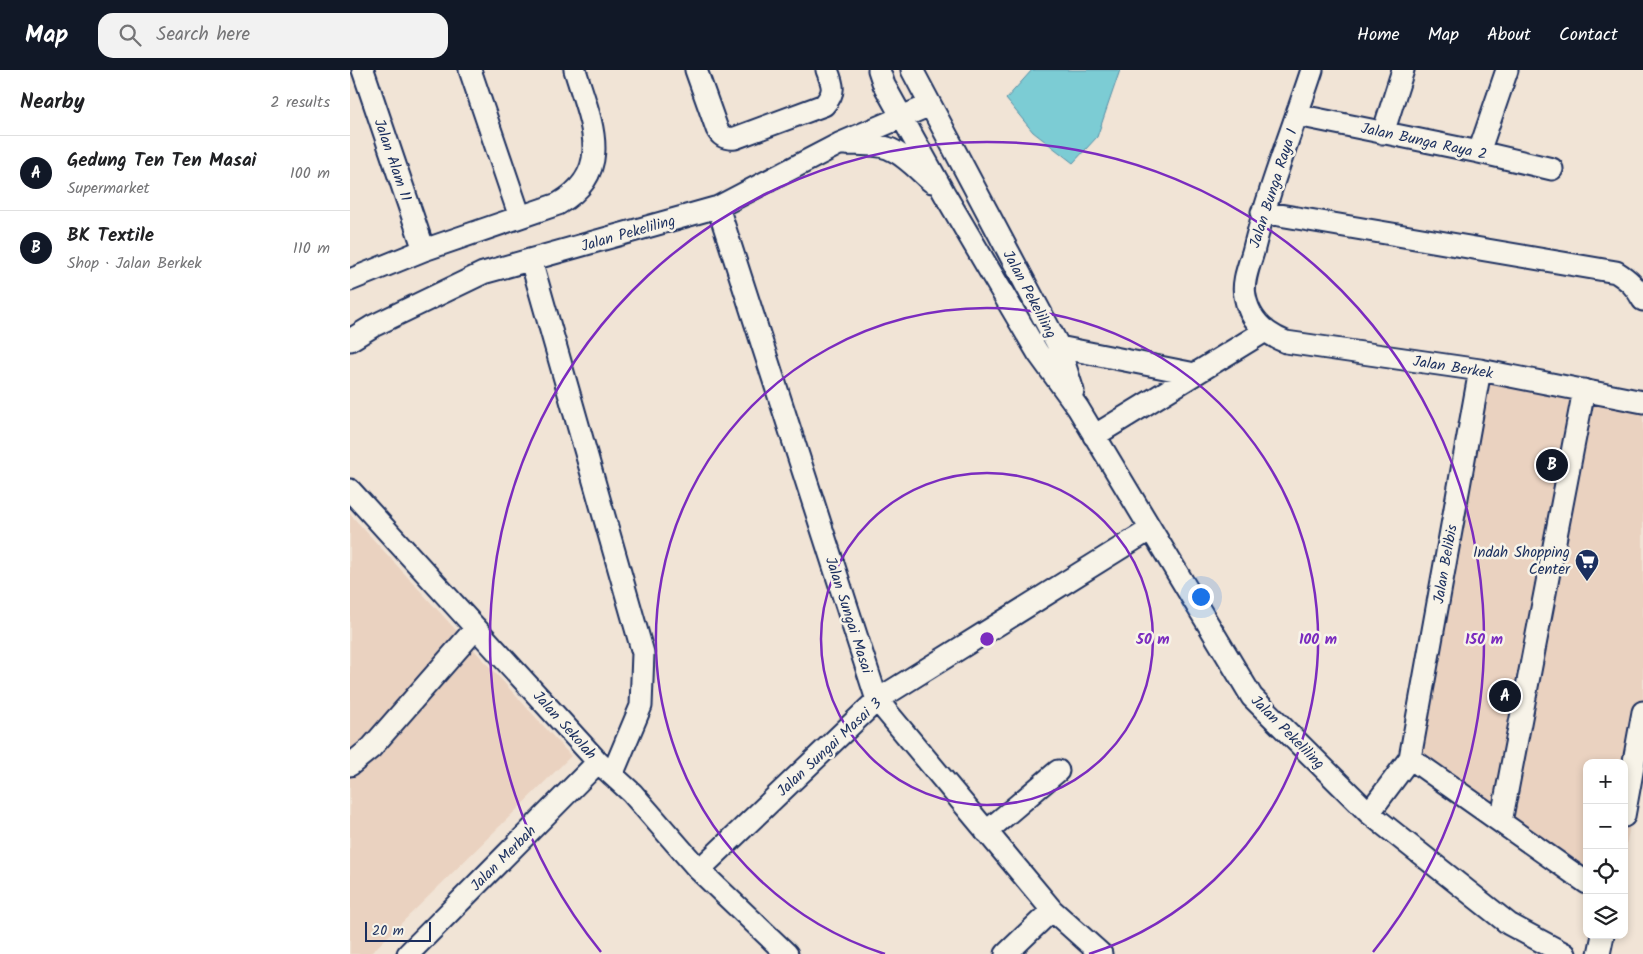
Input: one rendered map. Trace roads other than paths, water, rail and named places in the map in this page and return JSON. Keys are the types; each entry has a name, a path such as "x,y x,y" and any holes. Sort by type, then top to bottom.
{"street":[{"name":"Jalan Alam 11","path":"363,70 424,250"},
{"path":"470,70 520,217"},
{"path":"350,280 424,250 558,204 579,188 590,171 594,158 595,144 593,130 575,70"},
{"path":"696,70 717,129 720,135 727,139 735,138 824,105 830,99 833,92 832,82 827,70"},
{"path":"879,70 884,84 902,116"},
{"path":"912,70 930,105"},
{"name":"Jalan Bunga Raya 1","path":"1265,331 1254,319 1247,306 1244,285 1262,212 1312,70"},
{"path":"1382,133 1403,70"},
{"path":"1479,152 1507,70"},
{"name":"Jalan Pekeliling","path":"350,340 372,326 483,273 718,207 840,144 930,105 1059,347 1078,408"},
{"name":"Jalan Pekeliling","path":"902,116 944,193 1038,353 1078,408 1252,697 1369,812 1509,924 1565,954"},
{"name":"Jalan Bunga Raya 2","path":"1297,116 1479,152 1552,169"},
{"path":"840,144 870,145 892,150 901,155 944,193"},
{"name":"Jalan Sungai Masai","path":"718,207 877,700 1052,910 1101,954"},
{"path":"1262,212 1616,272 1637,288 1643,300"},
{"path":"531,260 642,654 641,706 605,768"},
{"path":"1094,436 1265,331"},
{"name":"Jalan Berkek","path":"1265,331 1275,338 1286,342 1480,370 1643,402"},
{"path":"1059,347 1195,374"},
{"name":"Jalan Belibis","path":"1369,812 1410,758 1480,370"},
{"path":"1501,822 1584,390"},
{"name":"Jalan Sekolah","path":"350,490 605,768 632,793 699,870 787,954"},
{"name":"Jalan Sungai Masai 3","path":"699,870 877,700 1151,529"},
{"path":"350,765 371,748 476,628"},
{"path":"1626,804 1643,712"},
{"path":"1410,758 1583,880"},
{"name":"Jalan Merbah","path":"408,954 605,768"},
{"path":"986,832 1058,771"},
{"path":"1006,954 1052,910"},
{"path":"1600,954 1602,939"}],"water":[{"path":"1032,70 1120,70 1097,137 1073,163 1033,132 1006,99"}],"place":[{"name":"BK Textile","path":"1552,465"},
{"name":"Indah Shopping Center","path":"1587,582"},
{"name":"Gedung Ten Ten Masai","path":"1505,696"}]}
